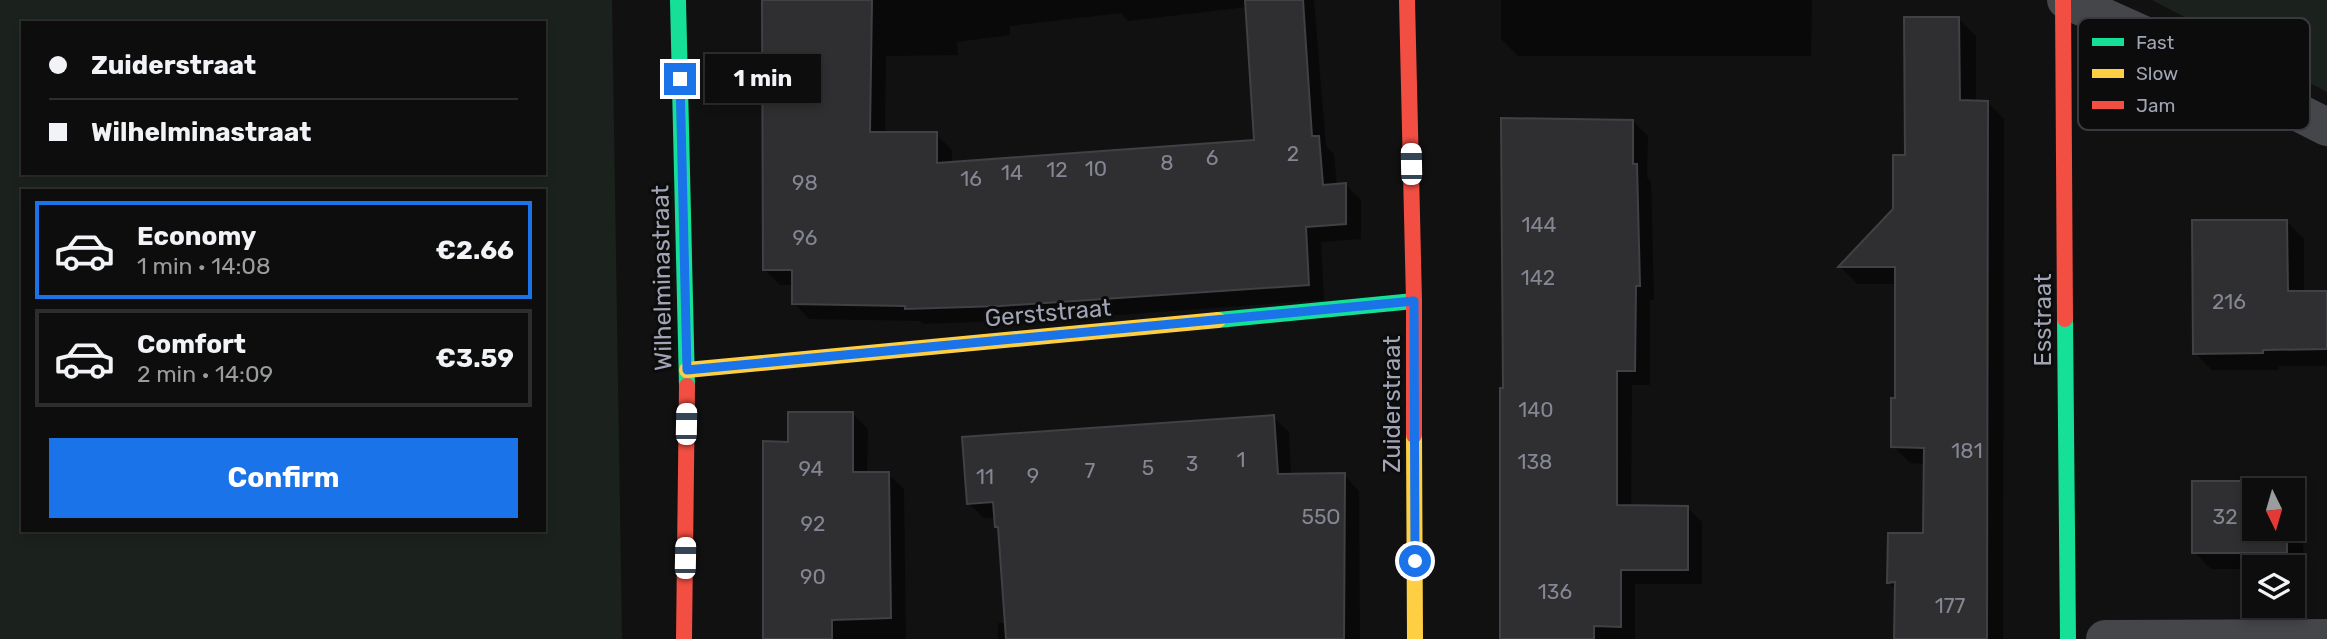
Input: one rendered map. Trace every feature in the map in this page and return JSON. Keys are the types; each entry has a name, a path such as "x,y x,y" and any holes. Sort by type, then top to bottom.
{"street":[{"name":"Wilhelminastraat","path":"678,0 687,370 684,639"},
{"name":"Zuiderstraat","path":"1407,0 1414,301 1415,639"},
{"path":"2064,0 2105,18"},
{"name":"Esstraat","path":"2064,0 2067,639"},
{"path":"2310,118 2327,127"},
{"name":"Gerststraat","path":"687,370 1414,301"},
{"path":"2105,639 2327,638"}],"shaded area":[{"path":"0,0 612,0 622,639 0,639"},
{"path":"2152,0 2327,0 2327,92 2310,83 2310,18 2186,18"}],"building":[{"path":"762,0 872,0 870,132 937,132 937,163 1254,140 1245,0 1303,0 1312,136 1319,136 1323,185 1346,183 1346,224 1306,227 1309,285 1000,306 905,309 905,306 792,304 792,270 763,270"},
{"path":"1904,17 1959,17 1960,100 1988,101 1987,639 1894,639 1895,582 1887,583 1888,533 1923,533 1924,448 1891,447 1891,398 1895,398 1895,267 1838,267 1893,209 1893,155 1905,155"},
{"path":"1501,118 1633,120 1633,164 1637,164 1640,286 1636,286 1635,371 1617,371 1617,505 1688,506 1688,570 1621,570 1621,627 1594,626 1594,639 1500,639 1500,388 1503,388"},
{"path":"2192,220 2287,220 2288,291 2327,291 2327,349 2193,354"},
{"path":"788,412 853,412 853,472 889,472 891,618 832,620 832,639 763,639 763,441 788,442"},
{"path":"1274,415 1278,474 1345,473 1344,639 1006,639 998,527 995,527 993,502 967,504 962,437"},
{"path":"2192,481 2242,481 2242,541 2287,541 2287,553 2192,553"}],"traffic: fast":[{"path":"678,0 687,386"},
{"path":"1218,320 1414,301"},
{"path":"2065,319 2068,639"}],"traffic: slow":[{"path":"687,370 1218,320"},
{"path":"1414,435 1415,639"}],"traffic: jam":[{"path":"1407,0 1414,301 1414,435"},
{"path":"2063,0 2065,319"},
{"path":"684,639 687,386"}],"route":[{"path":"680,79 687,370 1414,301 1415,561"}]}
